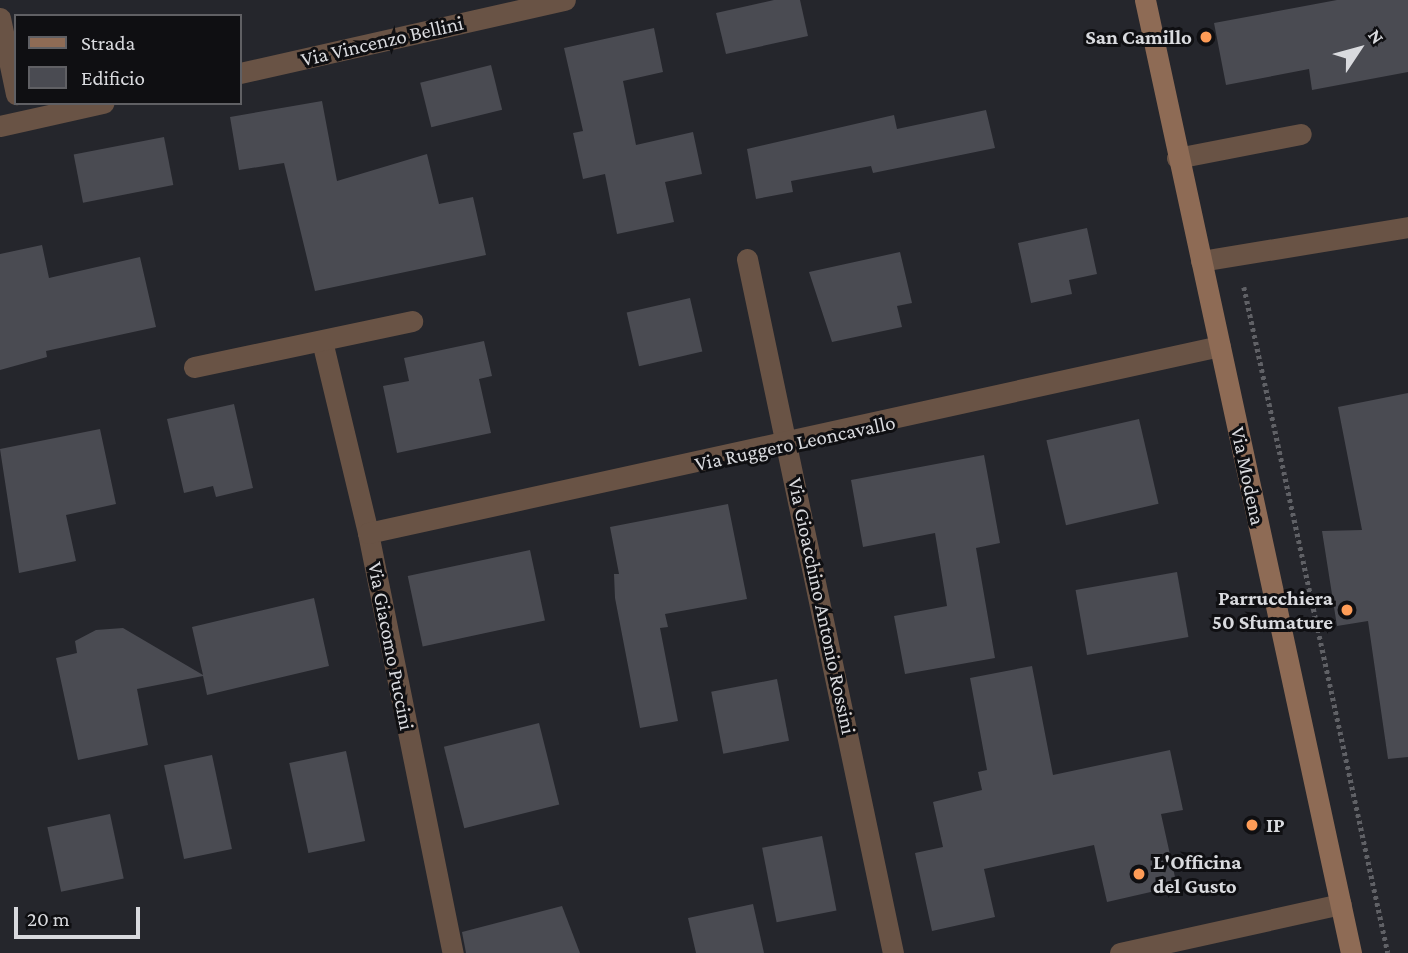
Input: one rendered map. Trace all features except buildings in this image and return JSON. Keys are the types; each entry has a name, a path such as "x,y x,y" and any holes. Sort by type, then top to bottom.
{"main road":[{"name":"Via Modena","path":"1144,0 1351,953"}],"street":[{"name":"Via Vincenzo Bellini","path":"242,73 565,0"},
{"path":"0,18 14,84"},
{"path":"0,126 20,112 85,105"},
{"path":"1177,158 1301,134"},
{"path":"1202,261 1408,227"},
{"name":"Via Gioacchino Antonio Rossini","path":"747,259 789,445 893,953"},
{"path":"194,367 412,321"},
{"name":"Via Giacomo Puccini","path":"322,341 368,533 453,953"},
{"name":"Via Ruggero Leoncavallo","path":"368,533 789,445 1220,346"},
{"path":"1120,953 1341,904"}],"place":[{"name":"San Camillo","path":"1206,37"},
{"name":"Parrucchiera 50 Sfumature","path":"1347,610"},
{"name":"IP","path":"1252,825"},
{"name":"L'Officina del Gusto","path":"1139,874"}]}
